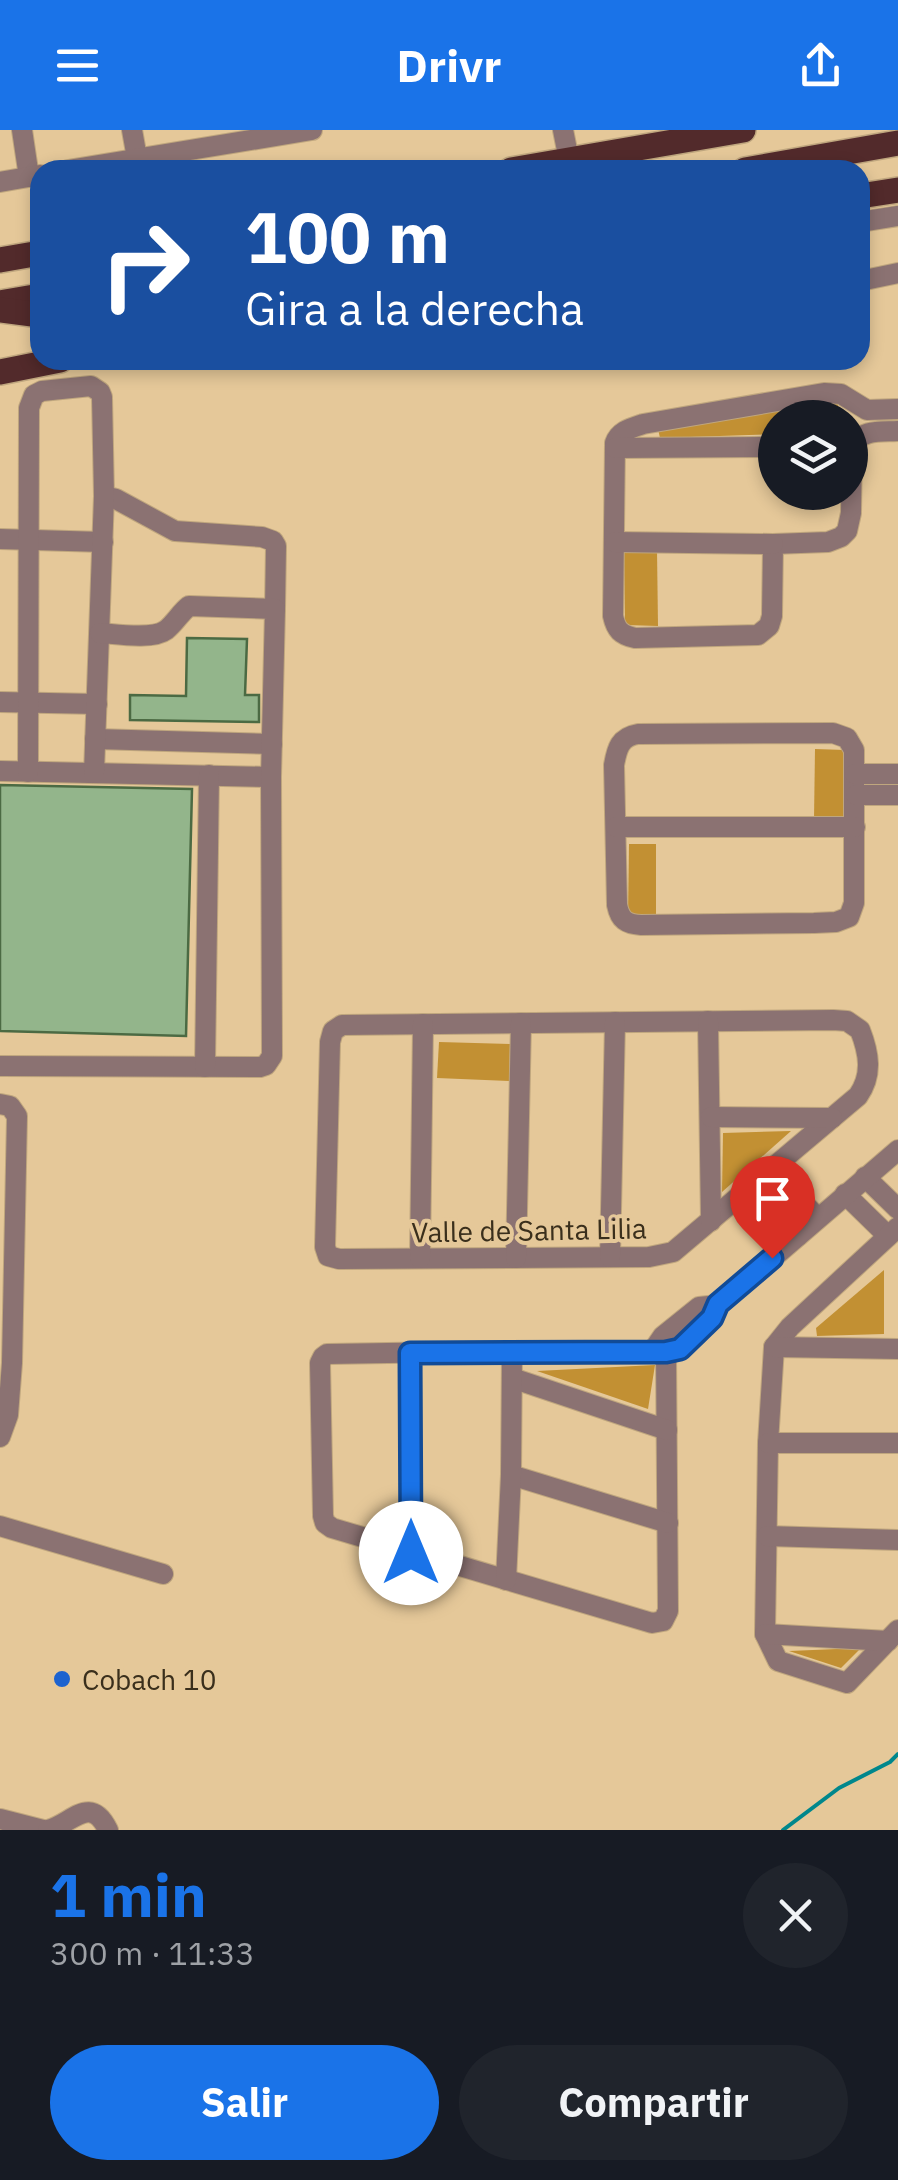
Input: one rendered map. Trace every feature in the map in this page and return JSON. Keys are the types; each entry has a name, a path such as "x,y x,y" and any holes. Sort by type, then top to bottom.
{"main road":[{"path":"569,160 742,130"},
{"path":"804,160 898,144"},
{"path":"870,195 896,192"},
{"path":"0,260 30,255"},
{"path":"0,306 30,298"},
{"path":"0,306 30,313"},
{"path":"0,372 30,366"}],"street":[{"path":"22,130 30,160"},
{"path":"132,130 137,158"},
{"path":"126,160 239,136 312,130"},
{"path":"564,130 569,160"},
{"path":"0,182 30,177"},
{"path":"870,220 898,216"},
{"path":"870,279 898,273"},
{"path":"28,772 29,408 34,395 42,390 91,386 102,397 104,496 94,773"},
{"path":"773,544 772,616 765,631 758,635 635,638 622,634 614,624 618,436 643,424 824,393 841,394 862,408 898,409"},
{"path":"868,439 898,431"},
{"path":"615,448 758,446"},
{"path":"0,1066 260,1067 272,1056 270,776 276,546 262,537 175,531 104,496"},
{"path":"615,542 828,542 847,532 851,510"},
{"path":"0,539 103,542"},
{"path":"100,633 156,635 189,606 275,609"},
{"path":"0,702 97,704"},
{"path":"833,733 848,738 854,750 856,796 854,902 845,920 641,925 626,922 618,913 616,753 623,739 630,735 833,733"},
{"path":"95,738 272,744"},
{"path":"0,771 270,776"},
{"path":"855,774 898,774"},
{"path":"205,1067 209,776"},
{"path":"856,796 898,794"},
{"path":"616,827 855,826"},
{"name":"Valle de Santa Lilia","path":"846,1020 864,1038 868,1076 858,1096 673,1252 661,1256 610,1257 328,1256 325,1247 330,1042 333,1031 342,1025 708,1021 846,1020"},
{"path":"708,1021 711,1221"},
{"path":"610,1257 615,1022"},
{"path":"516,1258 521,1023"},
{"path":"420,1258 423,1024"},
{"path":"0,1104 10,1106 17,1116 6,1362 8,1415 0,1437"},
{"path":"711,1117 832,1118"},
{"path":"659,1352 668,1430 668,1611 663,1621 652,1622 411,1553 325,1523 320,1362 327,1354 680,1349 712,1318 718,1304 896,1150"},
{"path":"771,1170 818,1218"},
{"path":"865,1177 898,1210"},
{"path":"753,1185 798,1236"},
{"path":"845,1194 889,1240 790,1326 774,1347 765,1634 778,1661 847,1684 893,1636"},
{"path":"774,1347 898,1348"},
{"path":"506,1580 512,1351"},
{"path":"410,1353 411,1553"},
{"path":"512,1378 668,1430"},
{"path":"768,1443 898,1444"},
{"path":"511,1476 668,1522"},
{"path":"0,1526 164,1574"},
{"path":"767,1536 898,1540"},
{"path":"765,1634 893,1636"},
{"path":"0,1819 46,1830 63,1825 84,1811 101,1818 108,1830"}],"shaded area":[{"path":"758,414 758,435 660,438 658,429"},
{"path":"657,550 658,626 625,625 624,551"},
{"path":"815,749 845,750 844,820 814,820"},
{"path":"629,844 656,844 656,916 628,916"},
{"path":"439,1042 510,1044 509,1081 437,1078"},
{"path":"791,1131 722,1192 723,1133"},
{"path":"884,1270 884,1334 817,1336 816,1328"},
{"path":"655,1365 648,1409 537,1371"},
{"path":"861,1648 841,1668 789,1651"}],"building":[{"path":"187,638 247,639 245,695 259,695 259,722 130,720 130,695 186,696"},
{"path":"0,785 192,789 186,1036 0,1031"}],"waterway":[{"path":"783,1830 839,1788 898,1754"}],"place":[{"name":"Cobach 10","path":"62,1679"}],"route":[{"path":"411,1553 410,1353 680,1349 712,1318 718,1304 772,1258"}]}
